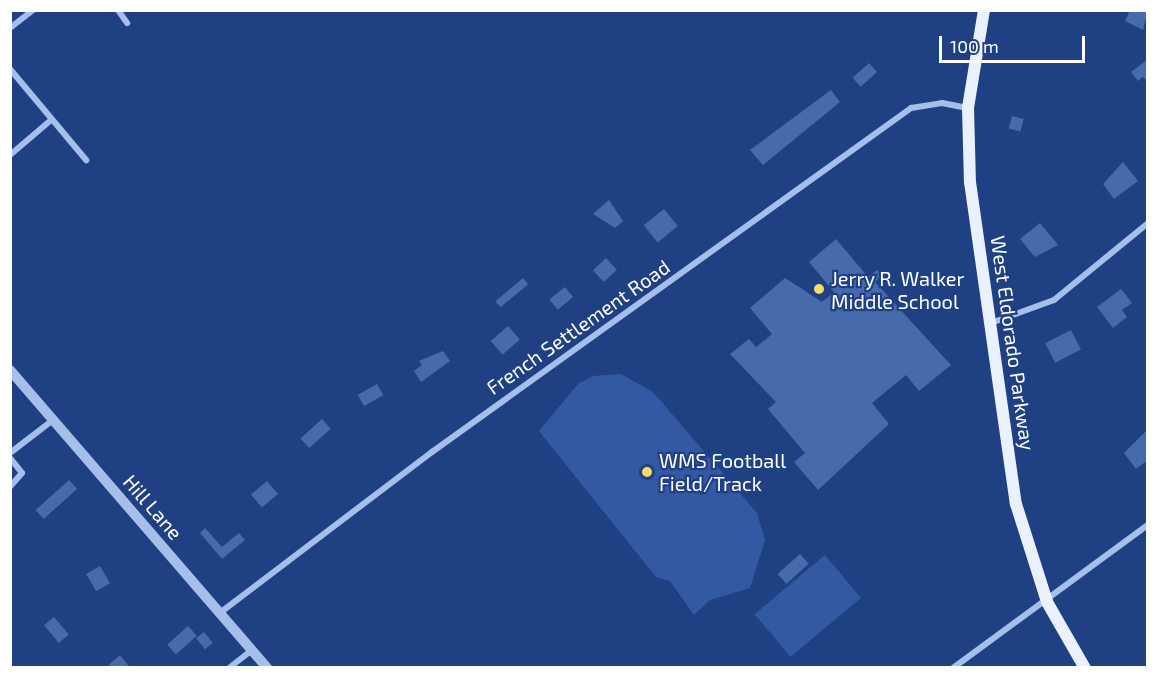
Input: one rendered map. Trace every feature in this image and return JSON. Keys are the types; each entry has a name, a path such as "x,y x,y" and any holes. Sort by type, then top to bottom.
{"main road":[{"name":"West Eldorado Parkway","path":"984,10 968,108 970,182 992,323 1016,504 1047,602 1085,668"}],"street":[{"path":"10,28 33,10"},
{"path":"117,10 127,23"},
{"path":"10,69 86,160"},
{"name":"French Settlement Road","path":"221,612 432,452 910,108 968,108"},
{"path":"10,155 51,120"},
{"path":"992,323 1054,300 1148,223"},
{"name":"Hill Lane","path":"10,370 267,668"},
{"path":"10,453 53,420"},
{"path":"10,458 22,473 10,487"},
{"path":"953,668 1047,602 1148,525"},
{"path":"230,668 252,650"}],"shaded area":[{"name":"WMS Football Field/Track","path":"621,374 653,392 757,513 765,540 750,588 710,600 694,615 670,581 656,577 539,431 578,384 593,376"},
{"path":"825,555 861,598 791,657 755,614"}],"building":[{"path":"1130,10 1148,10 1143,30 1125,21"},
{"path":"1148,59 1148,82 1143,77 1138,81 1131,72"},
{"path":"869,63 877,72 861,87 853,78"},
{"path":"831,90 840,102 763,165 750,150"},
{"path":"1012,116 1024,119 1020,132 1009,129"},
{"path":"1123,162 1138,181 1114,199 1103,184"},
{"path":"609,200 623,221 615,228 593,214"},
{"path":"664,209 678,226 658,242 644,225"},
{"path":"1040,223 1058,245 1035,257 1020,239"},
{"name":"Jerry R. Walker Middle School","path":"836,239 868,277 877,270 882,276 875,282 951,365 919,391 906,375 872,403 889,424 818,490 794,462 805,453 768,409 776,402 730,354 749,339 756,347 772,334 750,308 785,278 822,302 834,292 809,262"},
{"path":"606,258 617,270 604,282 593,270"},
{"path":"523,278 528,284 501,307 495,301"},
{"path":"565,287 573,297 558,310 549,300"},
{"path":"1121,289 1132,303 1122,310 1127,317 1113,328 1097,307"},
{"path":"508,326 520,340 502,355 491,341"},
{"path":"1071,330 1081,350 1055,363 1045,343"},
{"path":"443,351 450,361 421,382 414,371 422,365 419,361"},
{"path":"377,384 383,395 364,406 358,395"},
{"path":"322,419 331,429 309,448 300,438"},
{"path":"1148,429 1148,460 1136,469 1124,453"},
{"path":"69,480 77,489 44,519 36,510"},
{"path":"267,481 278,494 262,508 251,494"},
{"path":"205,528 222,547 239,533 245,540 222,559 200,533"},
{"path":"800,554 809,564 786,584 778,574"},
{"path":"100,566 110,583 96,591 86,574"},
{"path":"54,617 69,635 59,643 44,625"},
{"path":"188,626 197,636 176,654 167,645"},
{"path":"204,632 213,643 205,649 196,638"},
{"path":"120,655 130,668 105,668"}],"place":[{"name":"Jerry R. Walker Middle School","path":"819,289"},
{"name":"WMS Football Field/Track","path":"647,472"}]}
